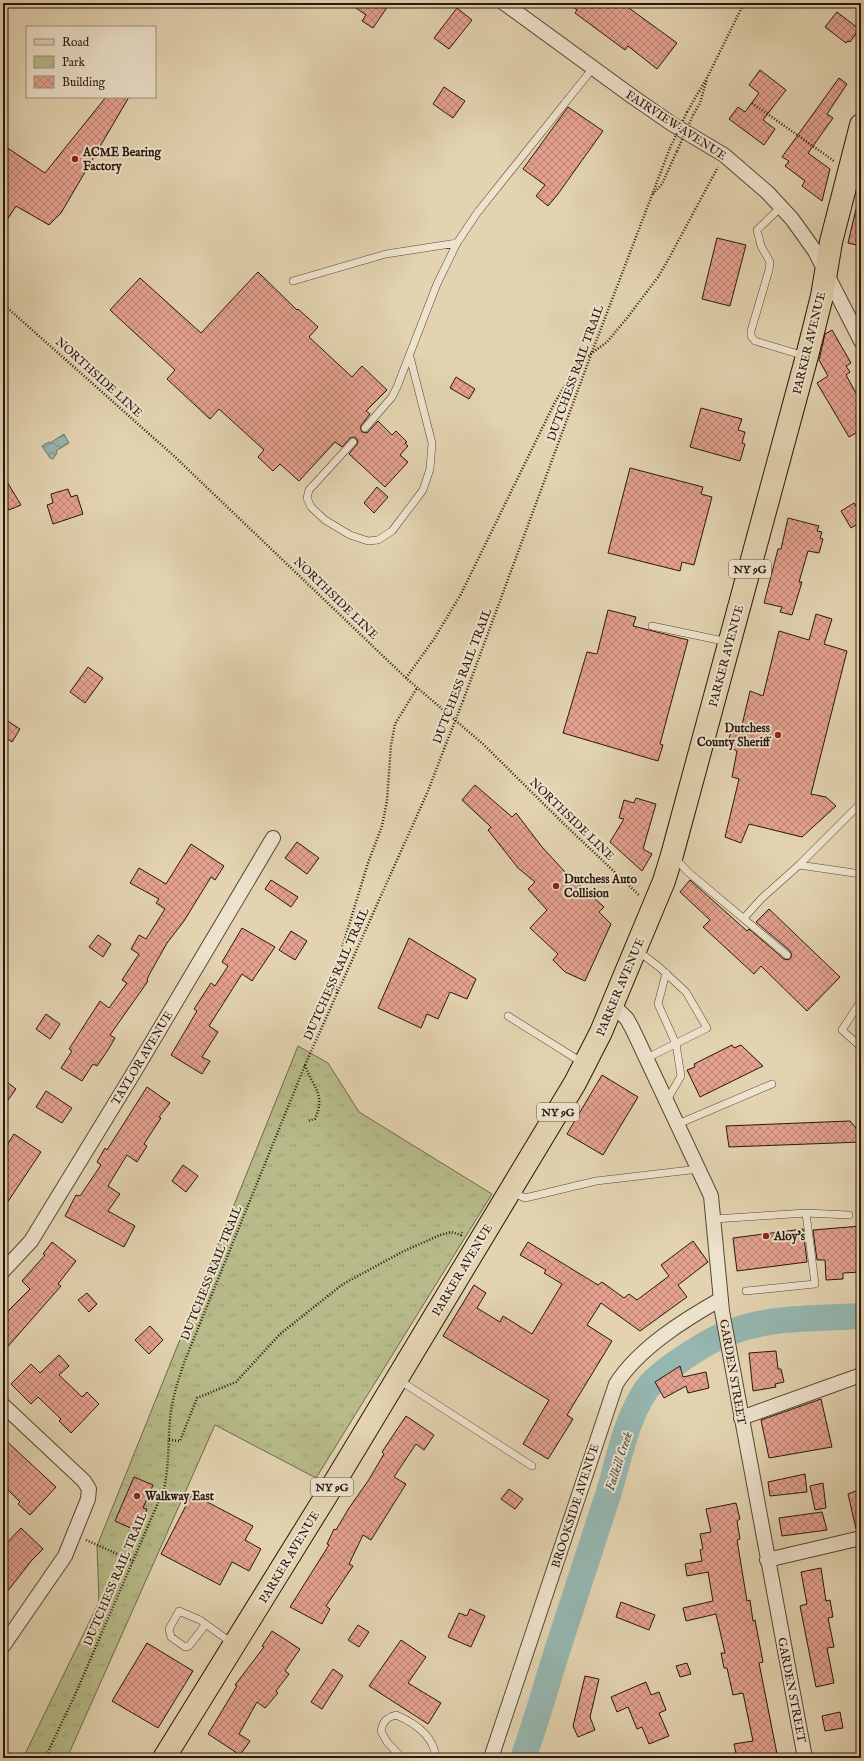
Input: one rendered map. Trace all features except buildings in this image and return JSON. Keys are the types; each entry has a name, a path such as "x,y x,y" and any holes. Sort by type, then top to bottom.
{"main road":[{"name":"PARKER AVENUE","path":"164,1758 235,1645 510,1191 585,1064 613,1005 653,908 672,855 807,356 822,296 825,270 861,125"}],"street":[{"name":"FAIRVIEW AVENUE","path":"504,3 649,108 724,155 752,178 781,207 802,232 825,270 861,341"},
{"name":"TAYLOR AVENUE","path":"3,1271 31,1241 133,1074 273,838"},
{"name":"GARDEN STREET","path":"613,1005 627,1019 667,1100 711,1196 724,1324 805,1758"},
{"name":"BROOKSIDE AVENUE","path":"491,1758 616,1384 624,1371 662,1338 700,1311 721,1299"},
{"path":"742,1418 861,1375"},
{"path":"3,1405 84,1481 88,1489 88,1499 65,1556 3,1646"},
{"path":"768,1560 861,1538"}],"lane":[{"path":"364,428 392,397 410,357 438,284 457,243 477,213 593,68"},
{"path":"781,207 756,230 761,246 770,262 770,270 751,331 755,341 807,356"},
{"path":"293,281 386,254 457,243"},
{"path":"353,442 309,490 307,498 311,507 325,520 350,535 368,541 378,540 392,531 423,490 430,469 432,443 410,357"},
{"path":"652,626 730,642"},
{"path":"744,918 761,899 799,865 861,803"},
{"path":"672,855 688,872 787,955"},
{"path":"799,865 861,874"},
{"path":"636,950 666,973 686,992 707,1028 647,1058"},
{"path":"666,973 658,1004 676,1044 681,1076 667,1100"},
{"path":"859,1004 842,1030 861,1047"},
{"path":"508,1016 585,1064"},
{"path":"678,1124 772,1084"},
{"path":"510,1191 525,1198 611,1178 699,1168"},
{"path":"714,1219 806,1213 849,1215"},
{"path":"746,1291 815,1284 806,1213"},
{"path":"397,1379 532,1466"},
{"path":"206,1624 189,1646 184,1647 171,1637 169,1629 179,1611 189,1614 206,1624 235,1645"},
{"path":"402,1758 387,1742 381,1731 383,1722 388,1717 396,1715 407,1719 430,1738 435,1747 436,1758"}],"path":[{"name":"DUTCHESS RAIL TRAIL","path":"45,1758 75,1695 164,1490 167,1472 172,1403 177,1383 305,1065 428,791 670,148 687,112 708,76 744,3"},
{"name":"DUTCHESS RAIL TRAIL","path":"652,196 662,184 700,103 708,76"},
{"path":"752,103 849,172"},
{"path":"406,678 434,640 461,594 554,404 578,363 607,342 658,276 724,155"},
{"name":"NORTHSIDE LINE","path":"3,304 174,456 406,678 483,744 565,825 653,908"},
{"path":"337,994 334,974 335,968 368,863 382,826 387,801 391,746 395,724 417,688"},
{"path":"305,1065 321,1099 320,1108 315,1119 307,1121"},
{"path":"169,1440 180,1441 197,1398 236,1382 280,1334 343,1284 418,1244 451,1232 461,1235 464,1229"},
{"path":"86,1540 133,1561"}],"green space":[{"path":"298,1046 328,1063 359,1112 492,1194 316,1478 215,1425 67,1758 23,1758 99,1602 97,1546"}],"water":[{"path":"64,434 69,443 56,451 57,453 53,459 50,458 42,446"}],"waterway":[{"name":"Fallkill Creek","path":"523,1758 608,1495 623,1441 633,1415 646,1390 661,1374 685,1357 711,1341 731,1332 763,1323 795,1319 861,1316"}],"place":[{"name":"ACME Bearing Factory","path":"75,159"},
{"name":"Dutchess County Sheriff","path":"778,735"},
{"name":"Dutchess Auto Collision","path":"556,886"},
{"name":"Aloy's","path":"766,1236"},
{"name":"Walkway East","path":"137,1496"}]}
